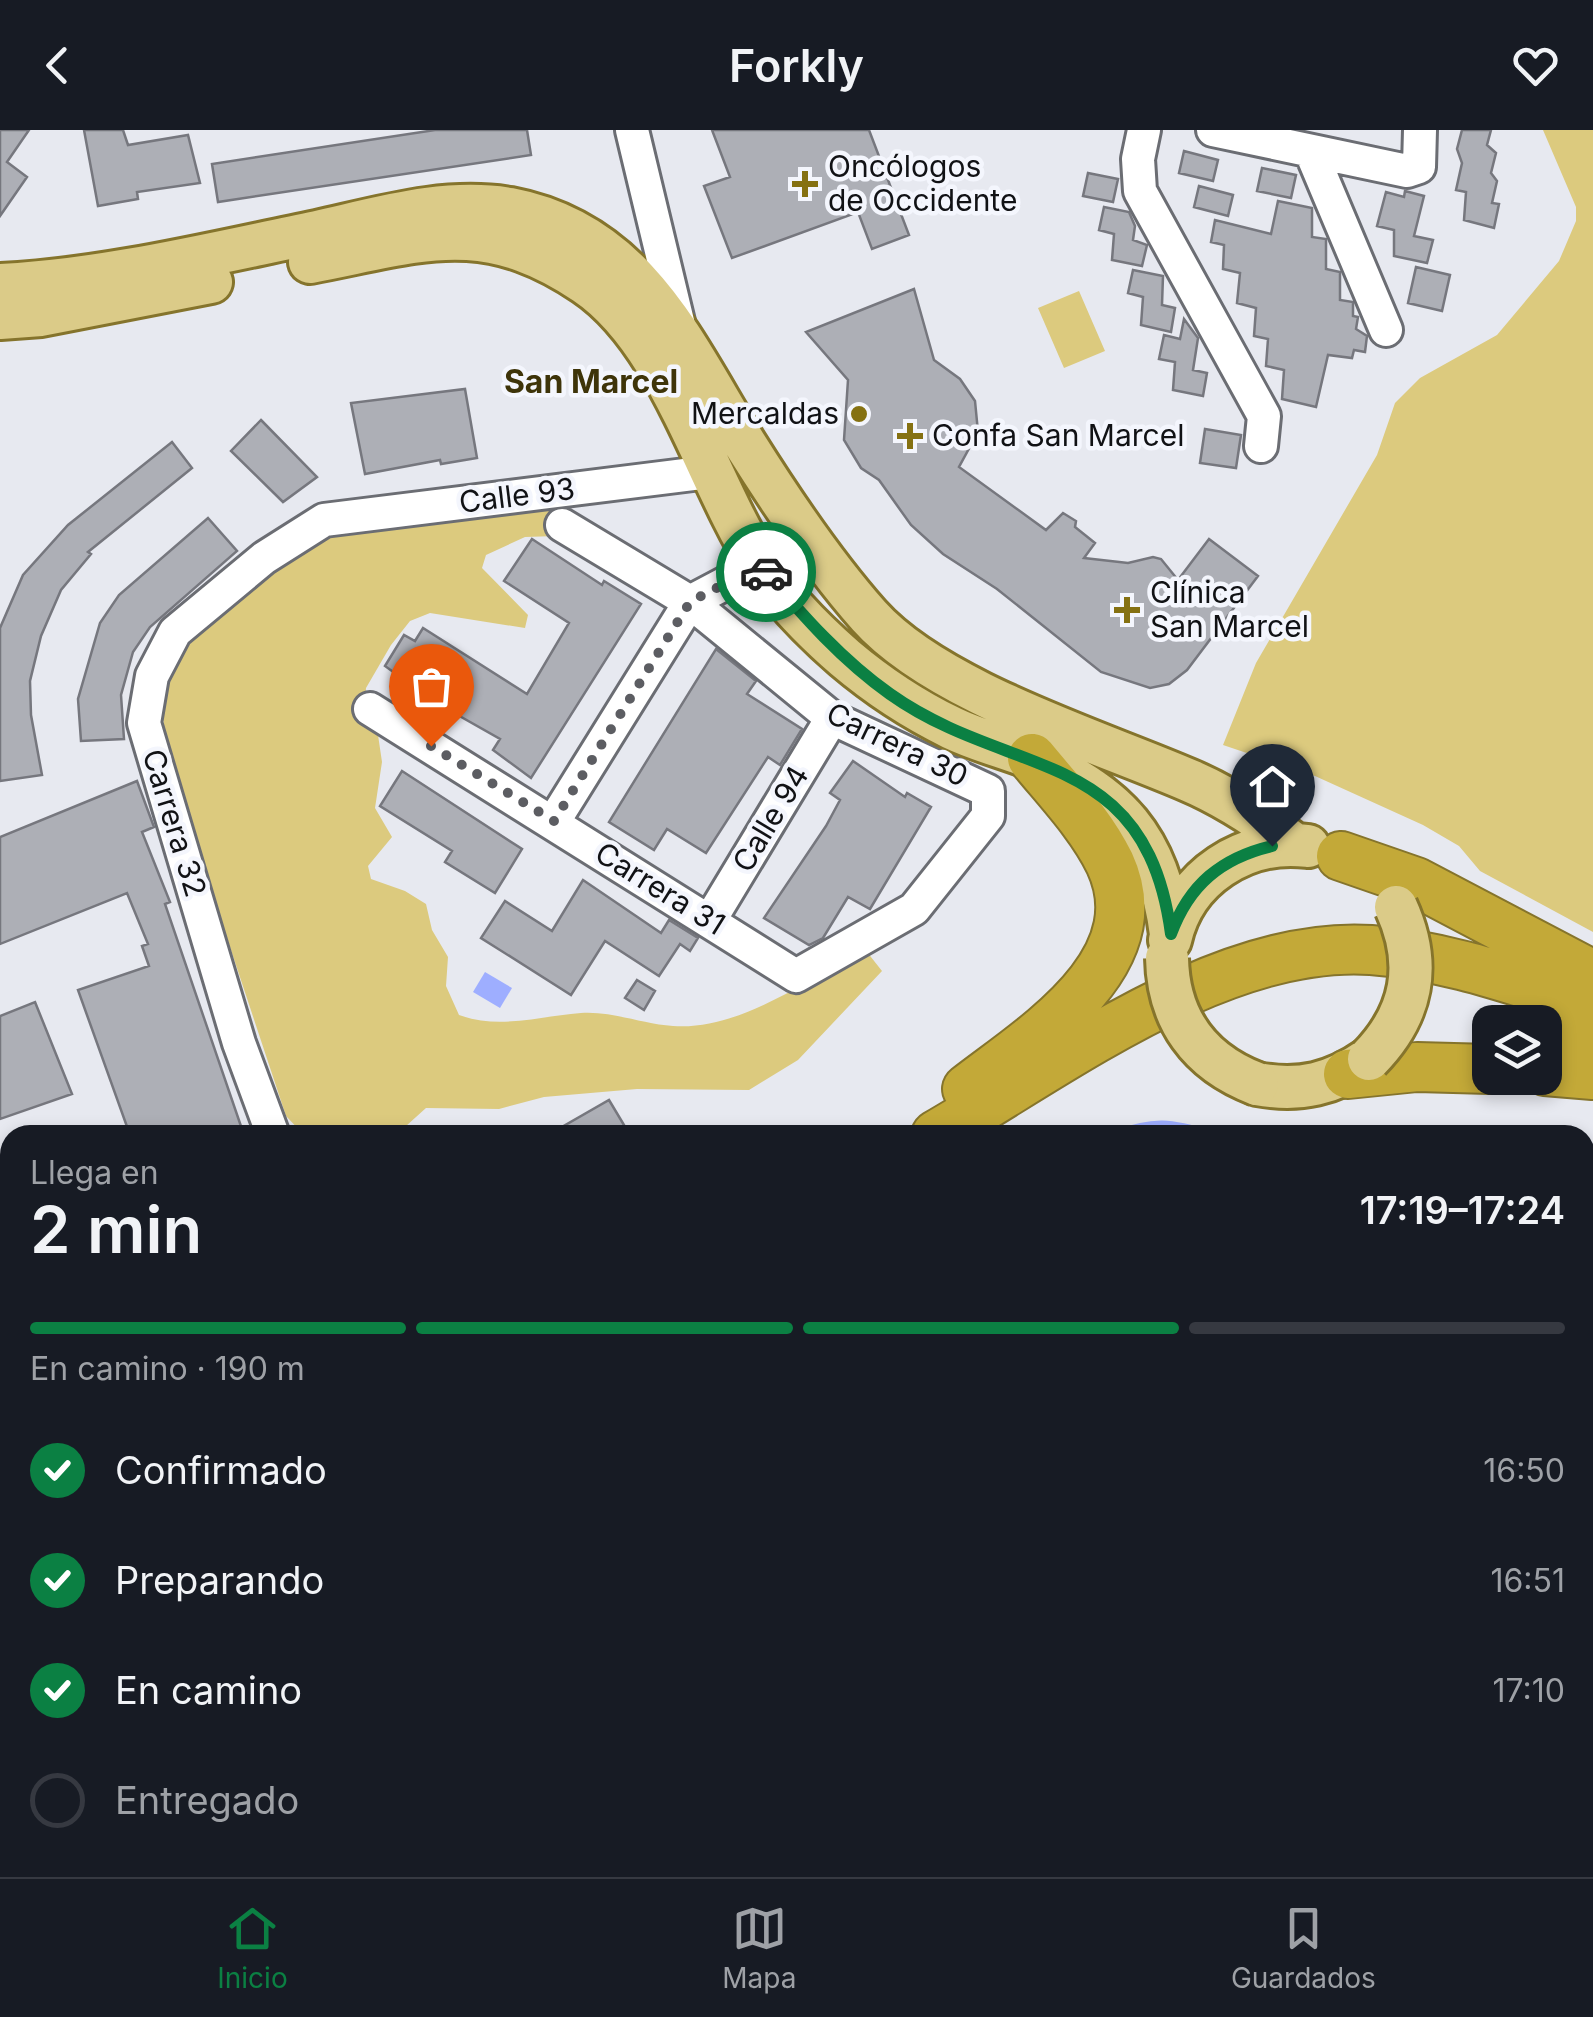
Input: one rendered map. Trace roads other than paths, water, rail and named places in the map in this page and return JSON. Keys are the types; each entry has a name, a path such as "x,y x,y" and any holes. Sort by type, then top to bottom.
{"highway":[{"path":"922,1125 1068,1009 1097,974 1115,932 1119,905 1111,865 1032,758"},
{"path":"1341,856 1416,882 1593,975"},
{"path":"953,1125 1182,992 1238,969 1304,952 1405,953 1593,1004"},
{"path":"1015,1125 1203,1014 1280,986 1347,978 1397,980 1480,1005"},
{"path":"1562,1031 1593,1042"},
{"path":"1359,1067 1472,1069"},
{"path":"1562,1072 1593,1075"}],"main road":[{"path":"0,284 218,252 433,207 512,210 554,223 649,267 681,335 748,449 873,620 918,656 1045,724 1192,782 1295,844 1341,856 1363,869 1396,906 1408,940 1412,976 1399,1022 1359,1067 1304,1088 1257,1084 1214,1063 1190,1036 1173,1005 1164,884 1141,836 1096,792 1032,758 954,730 892,696 810,625 760,565 657,367 612,306 587,284 547,262 472,235 418,241 41,315 0,318"},
{"path":"1169,946 1192,892 1227,861 1248,851 1295,844"}],"street":[{"path":"632,130 649,267"},
{"path":"1144,130 1138,160 1140,191 1264,416 1261,446"},
{"path":"1213,130 1249,134 1311,152 1407,171 1420,168 1420,130"},
{"path":"1311,152 1386,330"},
{"name":"Calle 93","path":"324,520 710,472"},
{"name":"Carrera 32","path":"269,1125 240,1043 144,724 152,676 175,632 264,558 324,520"},
{"name":"Carrera 30","path":"562,525 690,602 832,718 988,790 988,816 914,909 796,976"},
{"path":"554,821 690,602 760,565"},
{"name":"Carrera 31","path":"370,708 796,976"},
{"name":"Calle 94","path":"710,920 832,718"}],"water":[{"path":"485,972 512,988 500,1008 473,992"}],"waterway":[{"path":"1155,1125 1170,1125"}],"place":[{"name":"Oncólogos de Occidente","path":"805,184"},
{"name":"Mercaldas","path":"859,414"},
{"name":"Confa San Marcel","path":"910,436"},
{"name":"Clínica San Marcel","path":"1127,610"}],"district":[{"name":"San Marcel","path":"591,382"}]}
